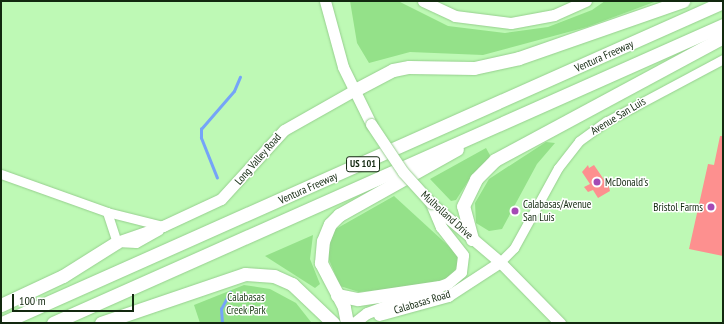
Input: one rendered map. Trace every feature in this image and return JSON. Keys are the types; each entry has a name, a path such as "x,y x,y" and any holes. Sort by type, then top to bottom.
{"highway":[{"path":"353,91 393,70 409,67 474,68 518,58 683,1"},
{"name":"Ventura Freeway","path":"2,323 723,2"},
{"name":"Ventura Freeway","path":"53,323 512,117 723,25"},
{"path":"472,238 463,206 476,179 495,160 723,37"},
{"path":"348,323 337,295 321,263 321,252 326,232 339,215 512,117"},
{"path":"1,305 63,276 117,242"},
{"path":"101,323 245,274 274,276 292,284 332,323"},
{"path":"337,295 358,299 438,287"}],"main road":[{"name":"Mulholland Drive","path":"325,1 353,91 371,124 403,172 431,203 500,262 560,323"},
{"path":"423,1 455,16 511,23 554,15 586,1"},
{"name":"Long Valley Road","path":"117,242 163,226 221,199 284,130 353,91"},
{"path":"354,323 367,313 456,279 462,272 463,255 441,227 431,203"},
{"name":"Calabasas Road","path":"360,323 448,296 500,262"}],"street":[{"name":"Avenue San Luis","path":"500,262 514,248 558,168 579,141 607,121 723,59"},
{"path":"1,174 107,212 163,226"},
{"path":"107,212 117,242"}],"green space":[{"path":"350,1 398,1 448,26 505,33 548,27 592,10 605,1 657,1 587,27 483,55 410,52 369,63 357,43"},
{"path":"546,142 555,143 537,164 502,229 489,231 476,223 475,203 489,179"},
{"path":"486,148 491,157 472,175 456,200 451,201 430,179"},
{"path":"394,196 453,250 460,261 450,279 423,286 359,292 340,286 327,255 334,230"},
{"path":"313,235 310,259 320,284 315,288 265,256"},
{"name":"Calabasas Creek Park","path":"244,285 270,289 296,303 311,322 200,323 194,305"}],"building":[{"name":"Bristol Farms","path":"720,136 723,136 723,256 689,249 708,164 714,165"},
{"name":"McDonald's","path":"588,165 589,168 594,165 609,187 610,191 598,198 593,190 588,192 584,187 590,184 582,172"}],"waterway":[{"path":"217,178 201,138 201,129 234,91 240,77"},
{"path":"222,323 221,309 230,292"}],"place":[{"name":"McDonald's","path":"597,182"},
{"name":"Bristol Farms","path":"711,207"},
{"name":"Calabasas/Avenue San Luis","path":"515,211"}]}
